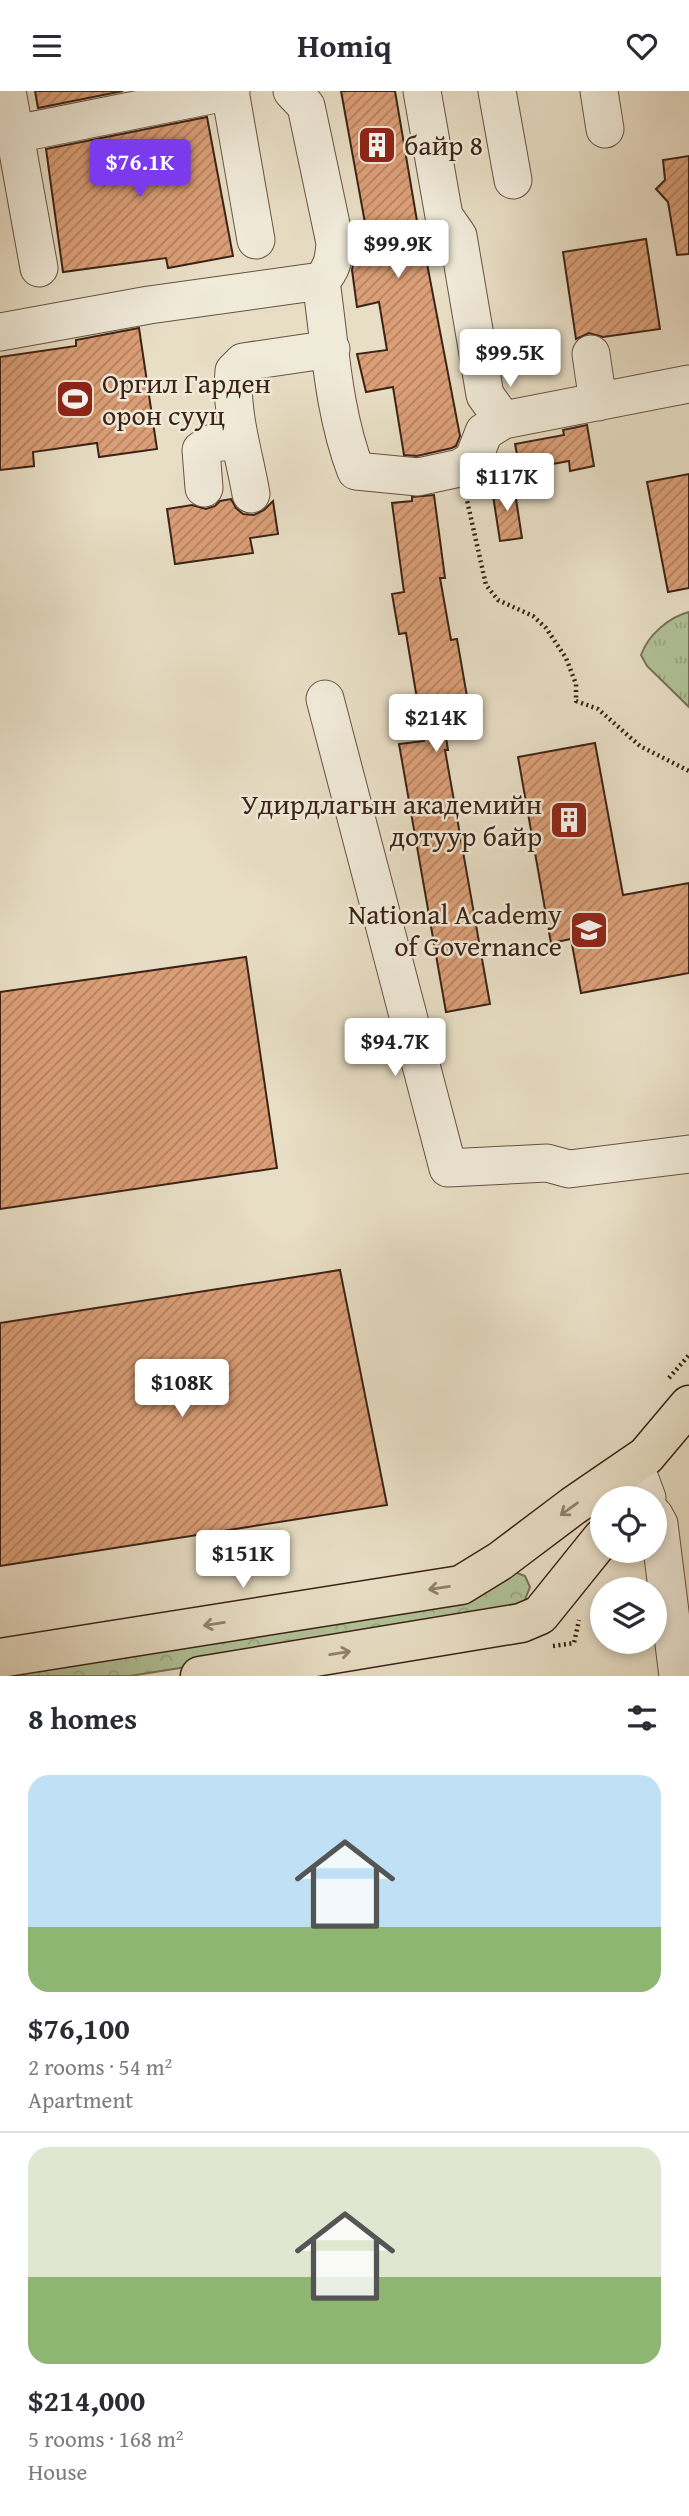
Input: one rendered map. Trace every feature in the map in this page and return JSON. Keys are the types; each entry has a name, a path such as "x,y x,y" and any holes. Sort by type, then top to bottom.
{"main road":[{"path":"0,1658 461,1585 500,1561 573,1506 639,1481 676,1394"},
{"path":"200,1676 521,1623 540,1615 590,1553"},
{"path":"500,1561 532,1555 548,1565 554,1599"}],"street":[{"path":"7,91 8,136 39,268"},
{"path":"0,332 149,305 321,281 330,272 335,243 306,106 292,91"},
{"path":"422,91 444,216 458,236 485,395 503,420"},
{"path":"497,91 513,180"},
{"path":"599,91 605,129"},
{"path":"8,136 218,92 256,240"},
{"path":"321,281 345,440 356,471 418,478 460,468 473,460 484,432 503,420 689,384"},
{"path":"251,494 239,440 233,390 234,371 243,362 331,349"},
{"path":"591,354 598,402"},
{"path":"204,488 201,450 213,443 239,440"},
{"path":"326,699 448,1168 547,1163 569,1169 689,1154"},
{"path":"667,1561 680,1622 678,1676"}],"path":[{"path":"460,468 486,585 498,600 533,616 546,628 566,658 576,684 576,701 598,709 640,746 689,771"},
{"path":"676,1394 689,1355"}],"green space":[{"path":"689,612 689,707 647,666 641,655 660,628"},
{"path":"507,1569 525,1576 530,1587 524,1602 465,1622 130,1676 0,1676"}],"building":[{"path":"35,91 123,91 38,108"},
{"path":"341,91 395,91 418,227 460,436 456,446 452,448 417,456 404,455 393,387 366,392 357,354 387,350 379,302 357,307 352,270 354,260 371,256"},
{"path":"207,117 233,256 168,268 166,258 63,272 46,149"},
{"path":"689,156 689,254 677,255 668,202 656,189 665,180 663,160"},
{"path":"646,239 660,329 603,337 589,333 576,339 563,252"},
{"name":"Оргил Гарден орон сууц","path":"139,328 157,449 99,457 97,443 33,452 34,466 0,470 0,357 76,346 76,340"},
{"path":"587,425 594,466 570,471 569,461 520,470 515,444 564,435 563,430"},
{"path":"689,474 689,588 668,592 647,482"},
{"path":"514,486 522,538 500,541 492,489"},
{"path":"434,495 445,578 440,578 451,640 457,639 469,708 442,712 448,750 445,750 490,1004 446,1012 399,744 424,741 406,633 399,634 392,594 404,592 392,503 412,501 412,497"},
{"path":"231,499 243,514 254,515 273,501 278,534 250,538 253,553 175,564 167,509 192,505 206,509 220,501"},
{"name":"Удирдлагын академийн дотуур байр","path":"595,743 623,895 689,883 689,973 581,993 571,939 551,943 518,757"},
{"path":"246,957 277,1168 0,1209 0,992"},
{"path":"340,1270 387,1505 0,1566 0,1323"}],"place":[{"name":"байр 8","path":"377,145"},
{"name":"Оргил Гарден орон сууц","path":"75,399"},
{"name":"Удирдлагын академийн дотуур байр","path":"569,820"},
{"name":"National Academy of Governance","path":"589,930"}]}
